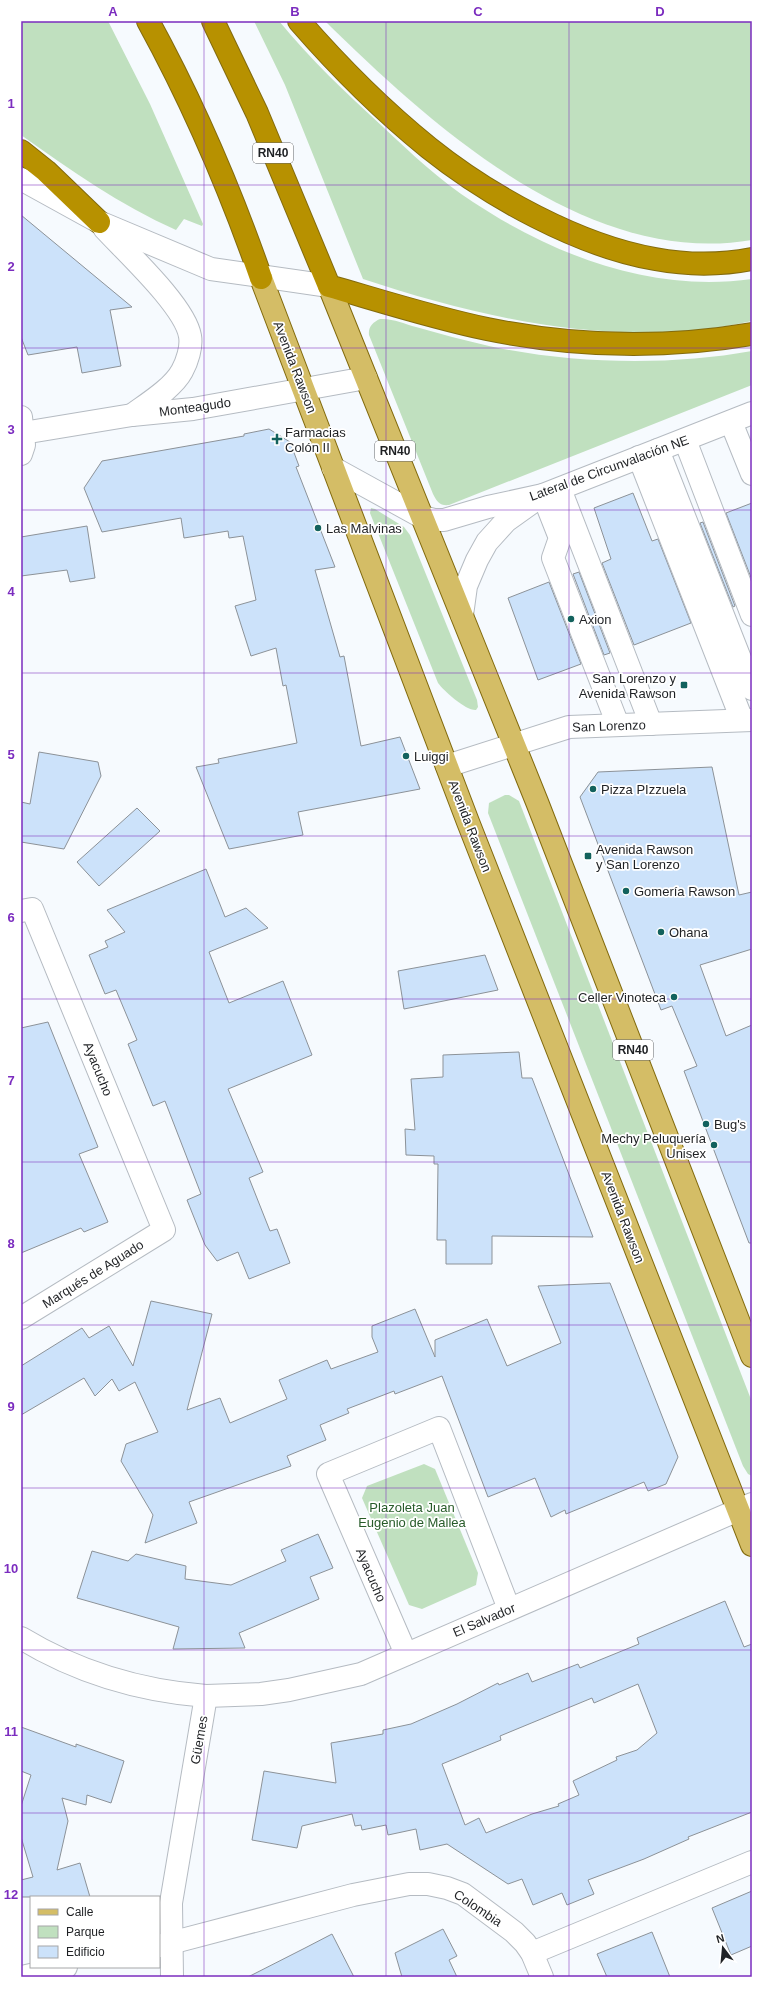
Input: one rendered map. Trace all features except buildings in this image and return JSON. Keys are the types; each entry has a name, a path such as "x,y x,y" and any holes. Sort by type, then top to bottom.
{"highway":[{"name":"Avenida Rawson","path":"148,21 216,160 261,278"},
{"name":"RN40","path":"214,21 257,113 329,286"},
{"path":"299,21 351,77 430,148 476,181 532,214 594,241 655,259 711,263 752,259"},
{"path":"21,151 46,171 99,222"},
{"path":"329,286 451,321 522,336 560,341 639,345 667,344 693,343 752,334"}],"main road":[{"name":"Avenida Rawson","path":"261,278 447,766 745,1507 752,1545"},
{"name":"RN40","path":"329,286 514,744 752,1356"}],"street":[{"path":"21,179 99,222 211,269 261,278 329,286"},
{"path":"99,222 172,302 184,319 190,337 188,355 182,372 163,391 132,415"},
{"name":"Monteagudo","path":"22,435 132,415 193,409 366,378"},
{"name":"Lateral de Circunvalación NE","path":"333,468 422,517 444,520 488,507 552,492 752,413"},
{"path":"731,422 752,474"},
{"path":"685,440 752,616"},
{"path":"649,454 752,689"},
{"path":"649,454 747,720"},
{"path":"462,615 466,586 477,560 487,542 506,521 552,492"},
{"path":"552,492 651,724"},
{"path":"552,492 560,538 553,558 618,725"},
{"name":"San Lorenzo","path":"447,766 569,727 747,720"},
{"name":"Ayacucho","path":"26,910 164,1230"},
{"name":"Marqués de Aguado","path":"21,1318 164,1230"},
{"name":"Ayacucho","path":"406,1654 328,1474 439,1428 509,1609"},
{"name":"El Salvador","path":"206,1696 261,1694 360,1674 745,1507"},
{"name":"Güemes","path":"21,1638 70,1664 105,1677 168,1692 206,1696 165,1945 172,1977"},
{"path":"542,1977 532,1953 752,1862"},
{"name":"Colombia","path":"165,1945 353,1895 409,1884 422,1884 447,1888 463,1894 514,1932 532,1953"},
{"path":"22,1977 62,1968"}],"green space":[{"path":"21,21 108,21 150,104 203,224 202,226 184,219 176,230 135,210 58,161 21,135"},
{"path":"254,21 279,21 303,49 355,101 437,176 461,194 504,221 537,239 571,254 606,266 642,275 678,280 715,282 752,279 752,321 703,329 654,332 604,331 555,326 506,318 458,307 363,279 285,85"},
{"path":"325,21 752,21 752,240 691,243 631,232 573,211 518,181 464,144 414,104"},
{"path":"380,319 394,320 489,346 521,352 587,359 654,361 720,356 752,351 752,385 449,505 443,505 437,501 433,494 369,335 369,330 372,325"},
{"path":"371,508 404,527 410,535 477,700 478,707 476,710 461,704 438,683 370,513"},
{"path":"505,795 509,795 519,801 752,1402 752,1476 748,1474 743,1466 488,813 489,803"},
{"name":"Plazoleta Juan Eugenio de Mallea","path":"424,1464 435,1469 478,1573 476,1585 422,1609 409,1605 362,1498 367,1486"}],"place":[{"name":"Farmacias Colón II","path":"277,439"},
{"name":"Las Malvinas","path":"318,528"},
{"name":"Axion","path":"571,619"},
{"name":"San Lorenzo y Avenida Rawson","path":"684,685"},
{"name":"Luiggi","path":"406,756"},
{"name":"Pizza PIzzuela","path":"593,789"},
{"name":"Avenida Rawson y San Lorenzo","path":"588,856"},
{"name":"Gomería Rawson","path":"626,891"},
{"name":"Ohana","path":"661,932"},
{"name":"Celler Vinoteca","path":"674,997"},
{"name":"Bug's","path":"706,1124"},
{"name":"Mechy Peluquería Unisex","path":"714,1145"}]}
